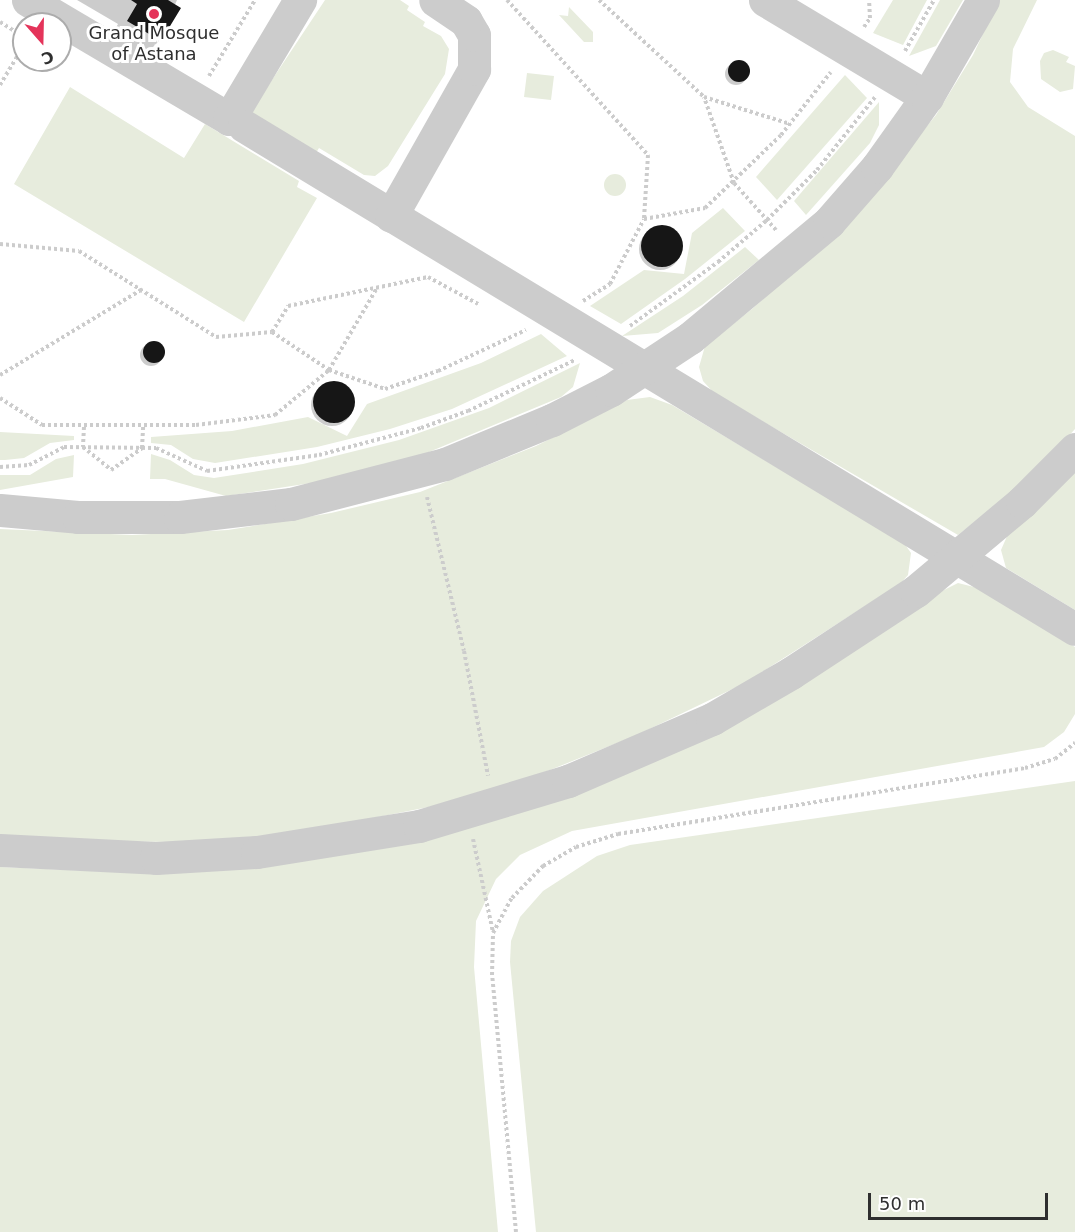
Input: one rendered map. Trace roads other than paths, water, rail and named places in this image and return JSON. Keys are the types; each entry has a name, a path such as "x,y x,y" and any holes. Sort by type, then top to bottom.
{"lane":[{"path":"28,0 229,119 300,0"},
{"path":"391,216 474,69 477,51 470,28 466,21 435,0"},
{"path":"765,0 927,97"},
{"path":"0,510 101,517 230,513 291,504 421,473 552,420 643,369 690,338 829,222 877,167 927,97 983,0"},
{"path":"244,126 1075,629"},
{"path":"0,850 156,858 257,852 419,826 481,809 625,759 712,719 791,673 897,603 956,558 1022,502 1075,449"}],"place":[{"name":"Grand Mosque of Astana","path":"154,14"}]}
